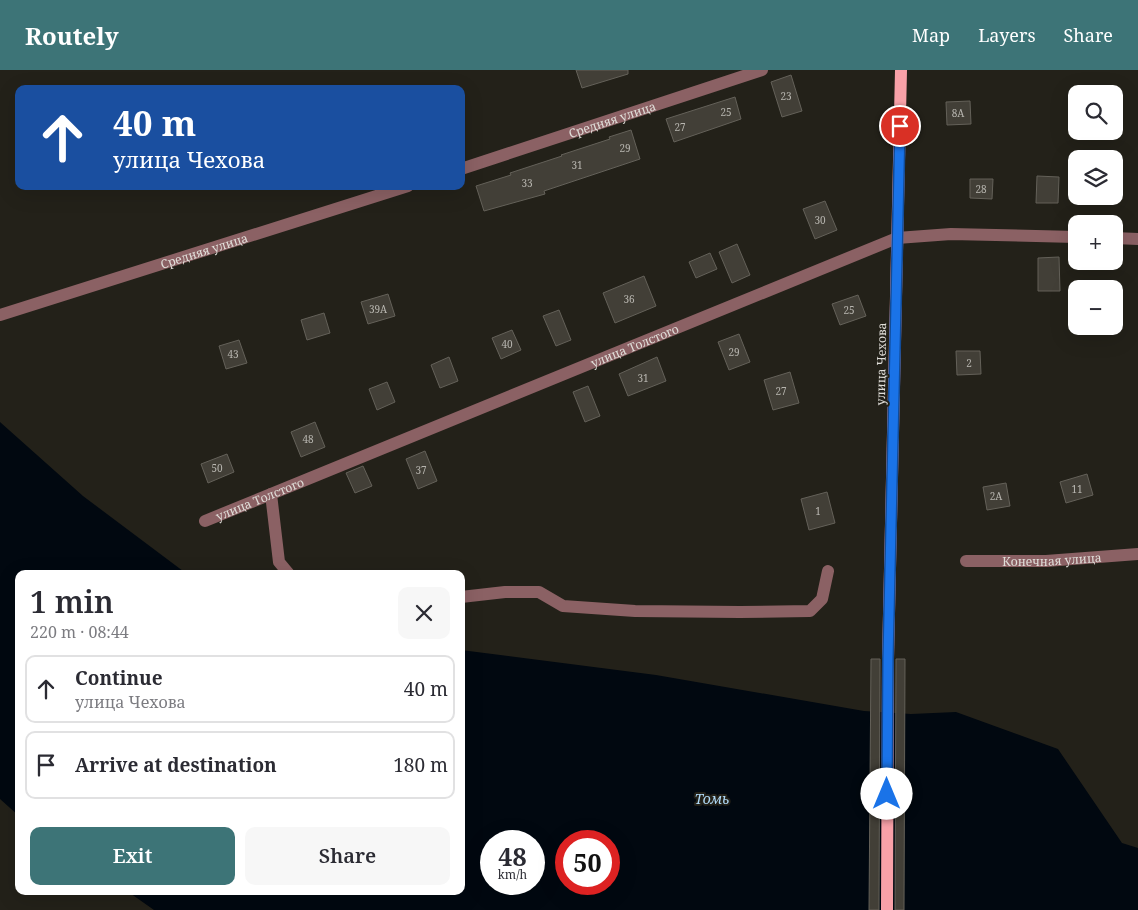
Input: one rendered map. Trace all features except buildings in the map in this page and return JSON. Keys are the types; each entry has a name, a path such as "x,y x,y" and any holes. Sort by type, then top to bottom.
{"main road":[{"name":"улица Чехова","path":"886,910 888,659 901,70"}],"street":[{"name":"Средняя улица","path":"465,168 762,70"},
{"name":"Средняя улица","path":"0,315 395,190"},
{"name":"улица Толстого","path":"205,520 897,238 951,234 1068,237"},
{"path":"1123,238 1138,239"},
{"path":"271,494 279,562 286,570"},
{"name":"Конечная улица","path":"966,561 1046,561 1138,554"},
{"path":"465,597 505,592 539,592 563,606 635,611 740,612 810,610 822,600 828,571"}],"water":[{"path":"0,422 83,496 182,570 15,570 15,812 0,799"},
{"name":"Томь","path":"465,651 656,675 864,711 911,714 956,712 1058,749 1122,843 1138,848 1138,910 154,910 133,895 465,895"}],"route":[{"path":"887,794 888,659 900,126"}]}
